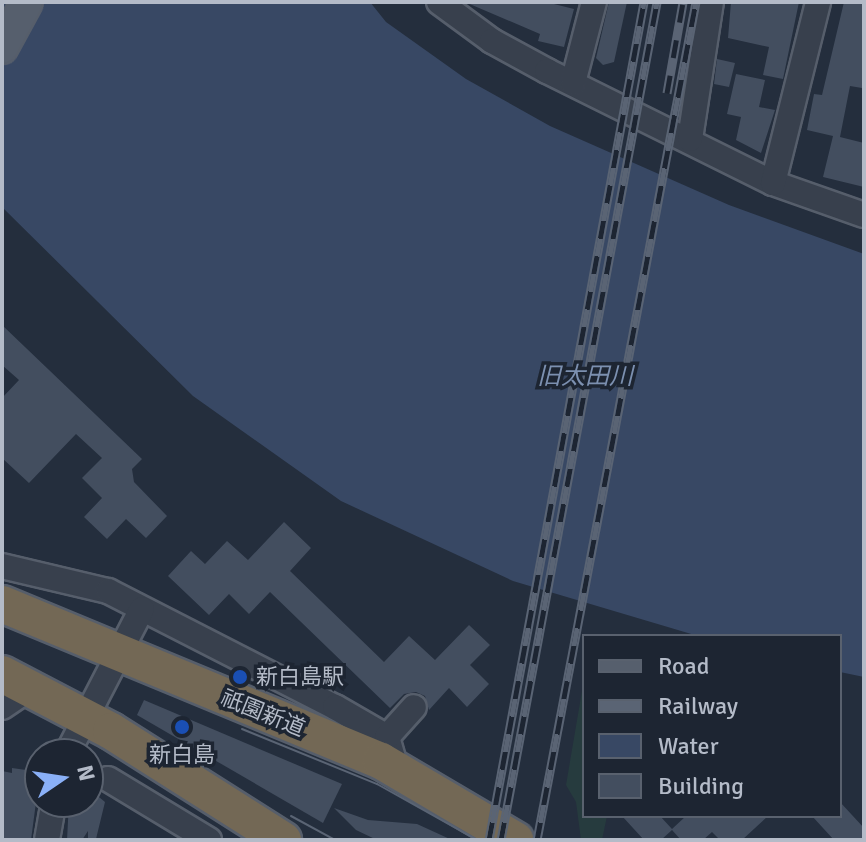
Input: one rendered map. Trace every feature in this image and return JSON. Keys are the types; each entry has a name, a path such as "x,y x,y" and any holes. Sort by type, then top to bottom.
{"highway":[{"name":"祇園新道","path":"2,604 121,655 392,753 515,840"},
{"path":"11,690 84,719 165,765 283,840"}],"main road":[{"path":"2,48 27,2"}],"street":[{"path":"439,2 492,41 573,83 773,183 864,215"},
{"path":"573,83 594,2"},
{"path":"690,139 711,2"},
{"path":"773,183 818,2"},
{"path":"2,566 108,591 392,753 414,707"},
{"path":"75,738 121,655 142,609"},
{"path":"165,765 199,834"},
{"path":"108,779 199,834"},
{"path":"47,840 51,818"}],"green space":[{"path":"582,691 582,818 607,818 602,840 581,840 576,802 566,785"}],"water":[{"name":"旧太田川","path":"2,2 370,2 386,22 466,79 550,126 729,205 864,254 864,677 842,672 842,634 691,634 513,581 341,501 193,396 2,207"}],"building":[{"path":"465,2 546,2 574,9 564,47 538,41 540,34"},
{"path":"609,2 627,2 614,62 603,65 596,58"},
{"path":"731,2 799,2 783,79 763,75 769,47 728,38"},
{"path":"844,2 864,2 864,77 862,88 850,86 840,137 864,143 864,187 823,177 833,136 807,130 814,94 822,95"},
{"path":"717,59 735,63 729,87 714,84"},
{"path":"736,74 765,80 759,107 775,110 761,153 736,140 741,117 727,114"},
{"path":"2,325 142,459 132,469 134,482 167,516 146,538 126,519 107,539 84,517 102,498 82,478 102,458 76,434 29,483 2,458 2,398 19,380 2,365"},
{"path":"284,522 311,548 290,571 384,662 409,636 435,660 469,625 490,645 470,665 489,684 467,707 449,688 429,710 425,696 416,692 404,694 390,708 270,592 249,614 229,594 209,615 168,576 191,551 205,564 227,541 248,560"},
{"name":"新白島","path":"144,700 342,784 323,823 137,715"},
{"path":"12,768 24,770 24,818 34,818 31,840 2,840 2,771 12,773"},
{"path":"842,804 864,828 864,840 834,840 814,818 842,818"},
{"path":"334,808 368,820 417,824 452,840 377,840 356,830"},
{"path":"68,818 101,818 96,839 88,839 88,831 82,840 67,840"},
{"path":"624,818 662,818 672,829 684,818 766,818 742,840 720,840 712,832 703,840 681,840 672,830 661,840 644,840"}],"tram line":[{"path":"242,729 377,784 477,840"},
{"path":"291,816 335,840"}],"railway":[{"path":"489,840 644,2"},
{"path":"501,840 657,2"},
{"path":"667,93 683,2"},
{"path":"537,840 696,2"}],"place":[{"name":"新白島駅","path":"240,677"},
{"name":"新白島","path":"182,727"}]}
